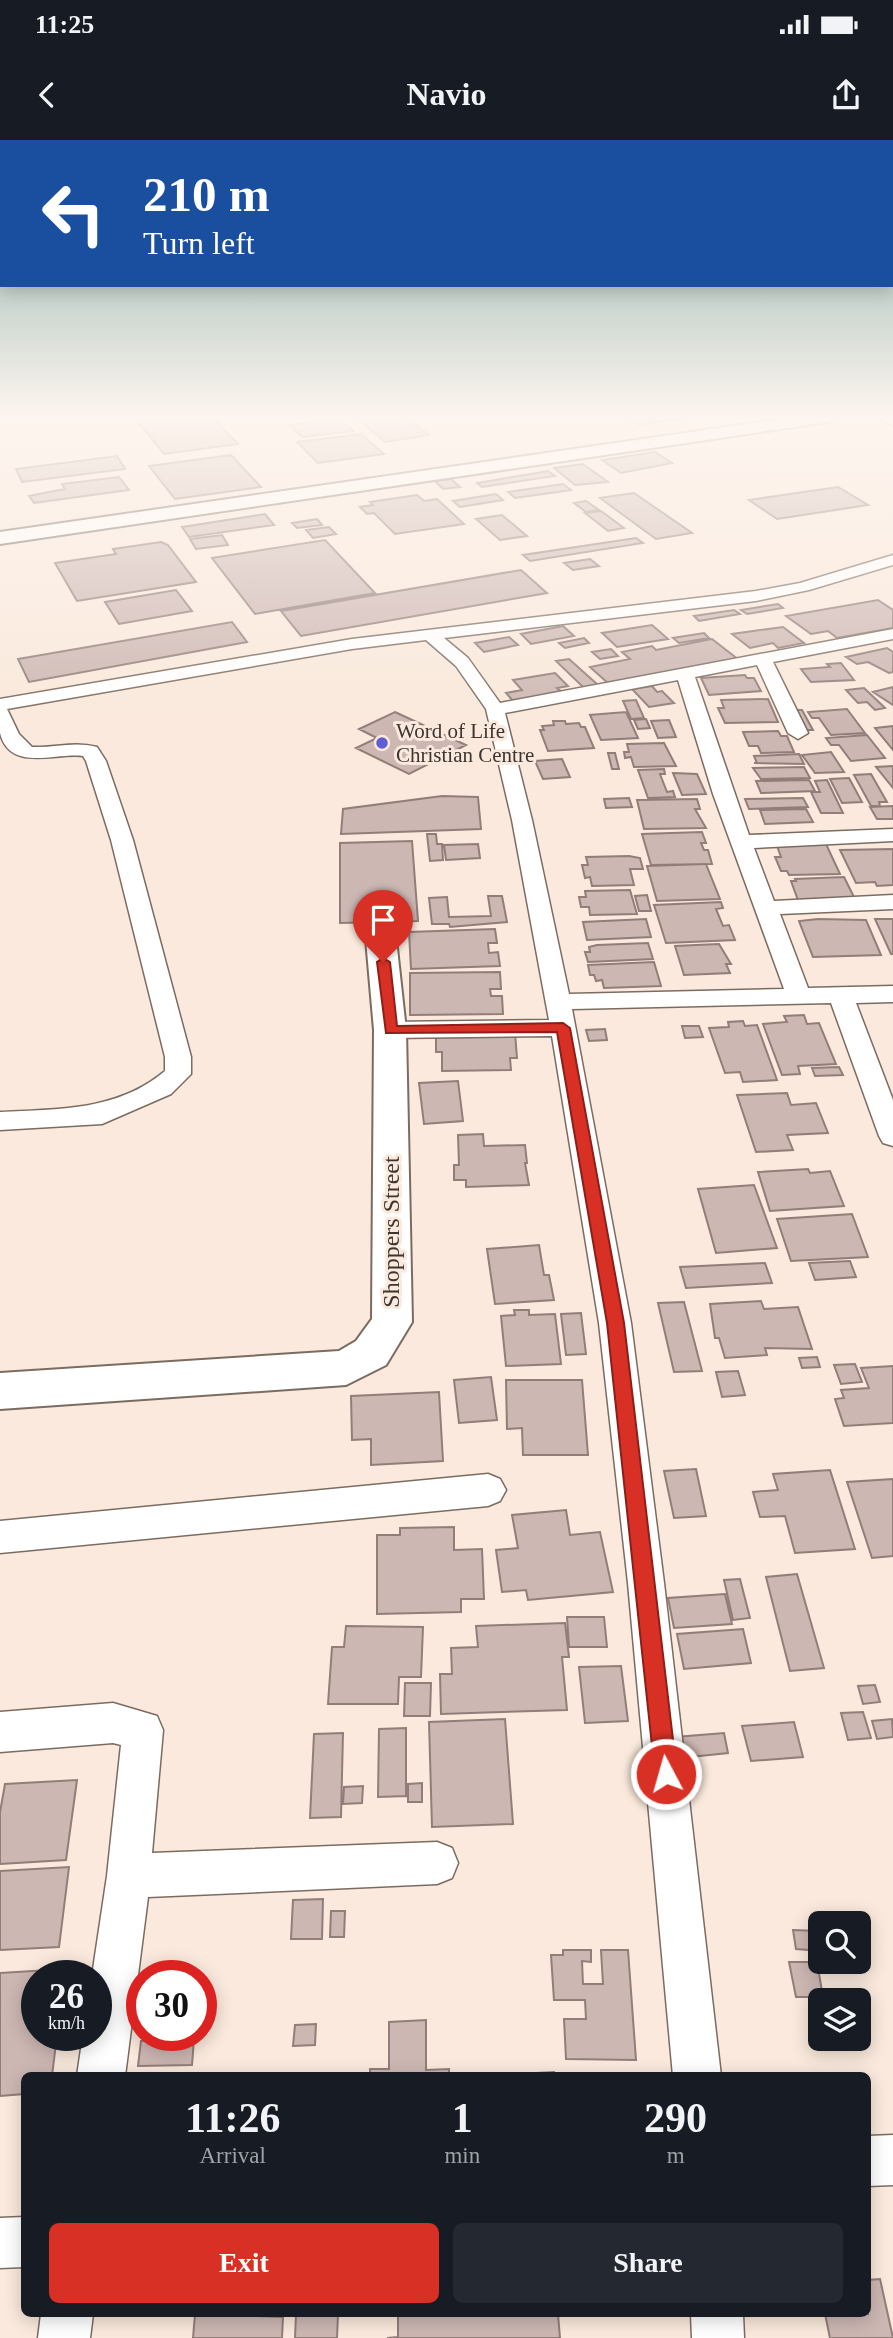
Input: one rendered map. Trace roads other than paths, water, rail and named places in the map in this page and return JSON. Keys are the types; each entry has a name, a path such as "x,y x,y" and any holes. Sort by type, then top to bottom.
{"main road":[{"path":"0,538 126,520"},
{"name":"Shoppers Street","path":"0,1391 346,1368 371,1353 391,1322 390,1030 381,939"}],"street":[{"path":"0,705 352,644 756,596 803,587 893,560"},
{"path":"429,634 463,662 495,709 522,820 561,1015 615,1323 646,1583 697,2072"},
{"path":"495,709 893,634"},
{"path":"762,658 798,733"},
{"path":"685,672 740,842 798,994"},
{"path":"0,713 10,739 19,750 30,754 82,749 90,751 96,761 122,840 178,1057 178,1074 162,1088 92,1117 0,1121"},
{"path":"740,842 893,835"},
{"path":"765,908 893,902"},
{"path":"390,1030 798,994 893,994"},
{"path":"841,994 893,1136"},
{"path":"0,1537 488,1490"},
{"path":"0,1732 113,1723 143,1730 129,1876 102,2072"},
{"path":"129,1876 437,1863"},
{"path":"871,2161 893,2160"},
{"path":"0,2243 21,2242"},
{"path":"64,2338 67,2317"},
{"path":"717,2317 719,2338"}],"place":[{"name":"Word of Life Christian Centre","path":"382,743"}]}
